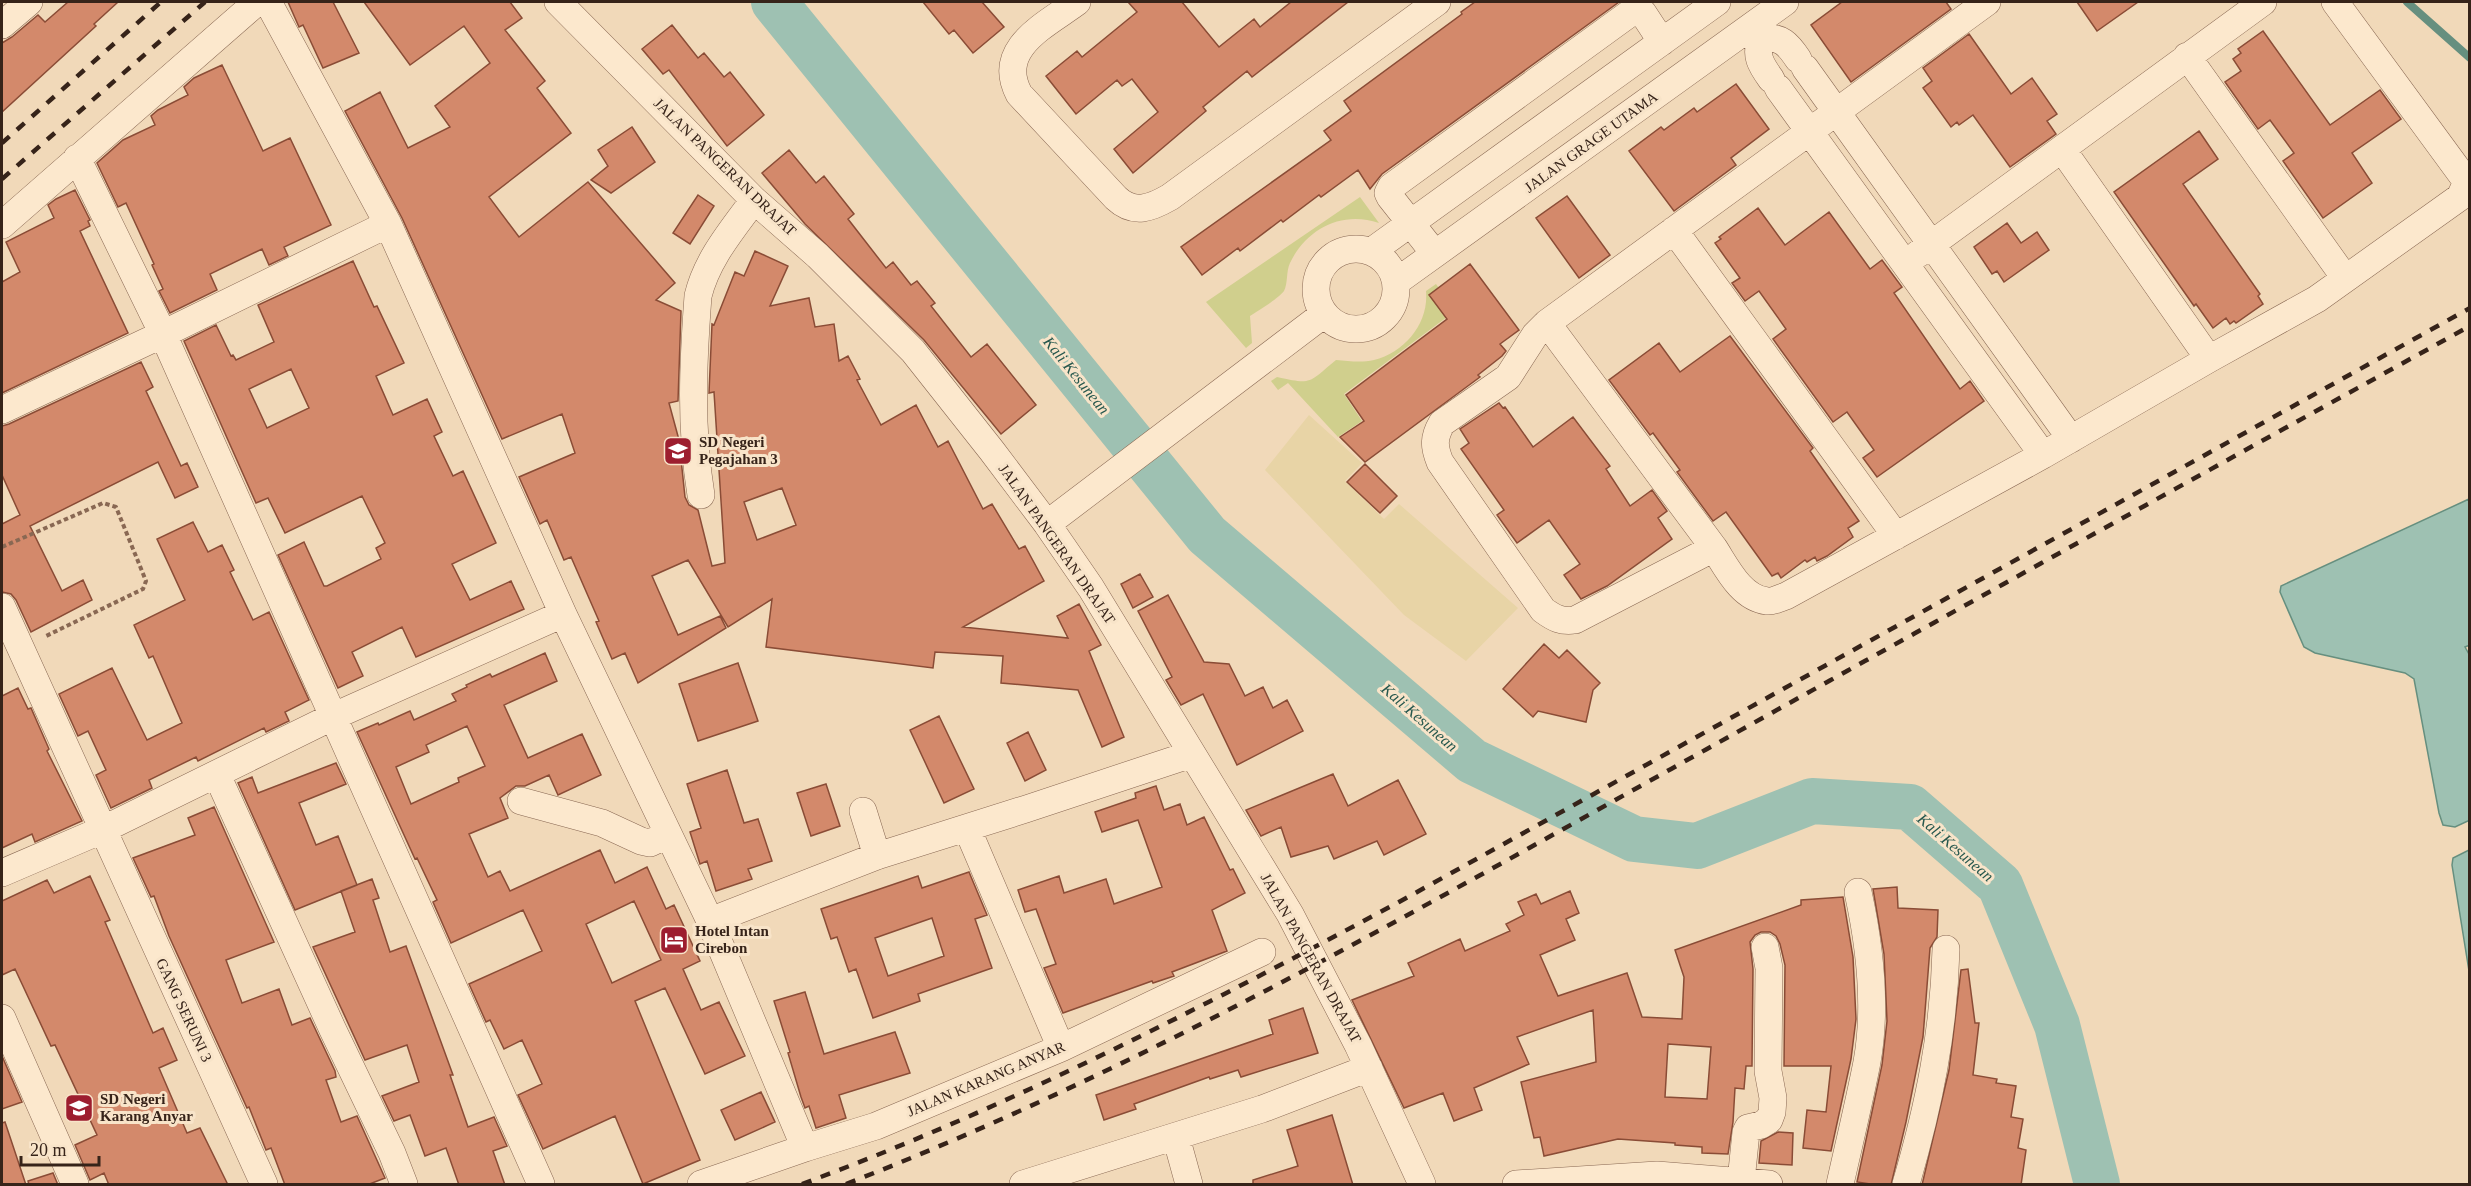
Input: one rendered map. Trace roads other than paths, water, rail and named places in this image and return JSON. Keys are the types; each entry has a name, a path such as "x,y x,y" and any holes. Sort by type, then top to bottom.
{"street":[{"path":"2,24 29,2"},
{"path":"2,225 257,2"},
{"path":"268,2 388,224 563,614 710,921 805,1148"},
{"name":"JALAN PANGERAN DRAJAT","path":"558,2 754,200 818,256 913,351 1047,524 1091,588 1290,914 1365,1059 1422,1185"},
{"path":"1077,2 1049,10 1023,42 1012,66 1014,84 1019,94 1116,198 1125,206 1136,210 1153,207 1170,197 1437,2"},
{"name":"JALAN GRAGE UTAMA","path":"1396,282 1757,32 1785,2"},
{"path":"1714,548 1575,620 1555,619 1543,610 1440,462 1434,448 1436,434 1442,423 1509,377 1535,335 1546,323 1835,110 1987,2"},
{"path":"1905,263 2263,2"},
{"path":"1546,323 1740,586 1750,595 1769,602 1786,596 2043,455 2209,358 2317,299 2460,197 2465,186 2464,178 2335,2"},
{"path":"1372,251 1662,42 1711,4 1757,32 1780,39 1802,64 2071,439"},
{"path":"1435,254 1388,193 1391,187 1633,11 1640,10 1643,13 1662,42"},
{"path":"1757,32 1758,56 1761,65 2043,455"},
{"path":"2187,56 2345,278"},
{"path":"2062,148 2209,358"},
{"path":"77,158 163,334 332,717 398,857 542,1185"},
{"path":"701,495 694,451 693,420 698,296 702,278 712,259 754,200"},
{"path":"2,410 388,224"},
{"path":"1674,230 1896,536"},
{"path":"1359,248 1372,251 1392,269 1396,282 1395,300 1386,316 1372,326 1355,330 1338,325 1324,314 1318,302 1315,289 1318,276 1324,264 1334,255 1346,249 1359,248"},
{"path":"1047,524 1324,314"},
{"name":"GANG SERUNI 3","path":"2,607 264,1185"},
{"path":"2,873 103,832 332,717 563,614"},
{"path":"710,921 877,856 1192,754"},
{"path":"217,775 332,1028 392,1153 404,1185"},
{"path":"521,801 602,823 641,841 650,843 667,835"},
{"path":"863,811 877,856"},
{"path":"967,828 1061,1048"},
{"path":"1840,1185 1867,1060 1872,1004 1870,964 1858,892"},
{"path":"1741,1180 1746,1132 1749,1128 1769,1120 1772,1112 1773,1098 1768,1071 1769,968 1765,946"},
{"path":"1906,1185 1929,1096 1940,1040 1946,949"},
{"name":"JALAN KARANG ANYAR","path":"701,1185 805,1148 876,1126 1061,1048 1262,952"},
{"path":"2,1018 75,1185"},
{"path":"1023,1185 1094,1175 1176,1137 1262,1109 1365,1059"},
{"path":"1176,1137 1189,1185"},
{"path":"1516,1185 1657,1180 1741,1180 1769,1185"}],"waterway":[{"name":"Kali Kesunean","path":"774,2 1207,535 1472,761 1634,839 1697,846 1812,801 1910,807 2000,885 2057,1025 2097,1184"},
{"path":"2407,2 2470,58"}],"railway":[{"path":"2,143 161,2"},
{"path":"2,179 205,2"},
{"path":"802,1184 879,1154 1030,1089 1105,1054 1326,941 2470,308"},
{"path":"846,1184 952,1141 1056,1094 1159,1045 1362,940 2470,326"}],"place":[{"name":"SD Negeri Pegajahan 3","path":"678,451"},
{"name":"Hotel Intan Cirebon","path":"674,940"},
{"name":"SD Negeri Karang Anyar","path":"79,1108"}]}
